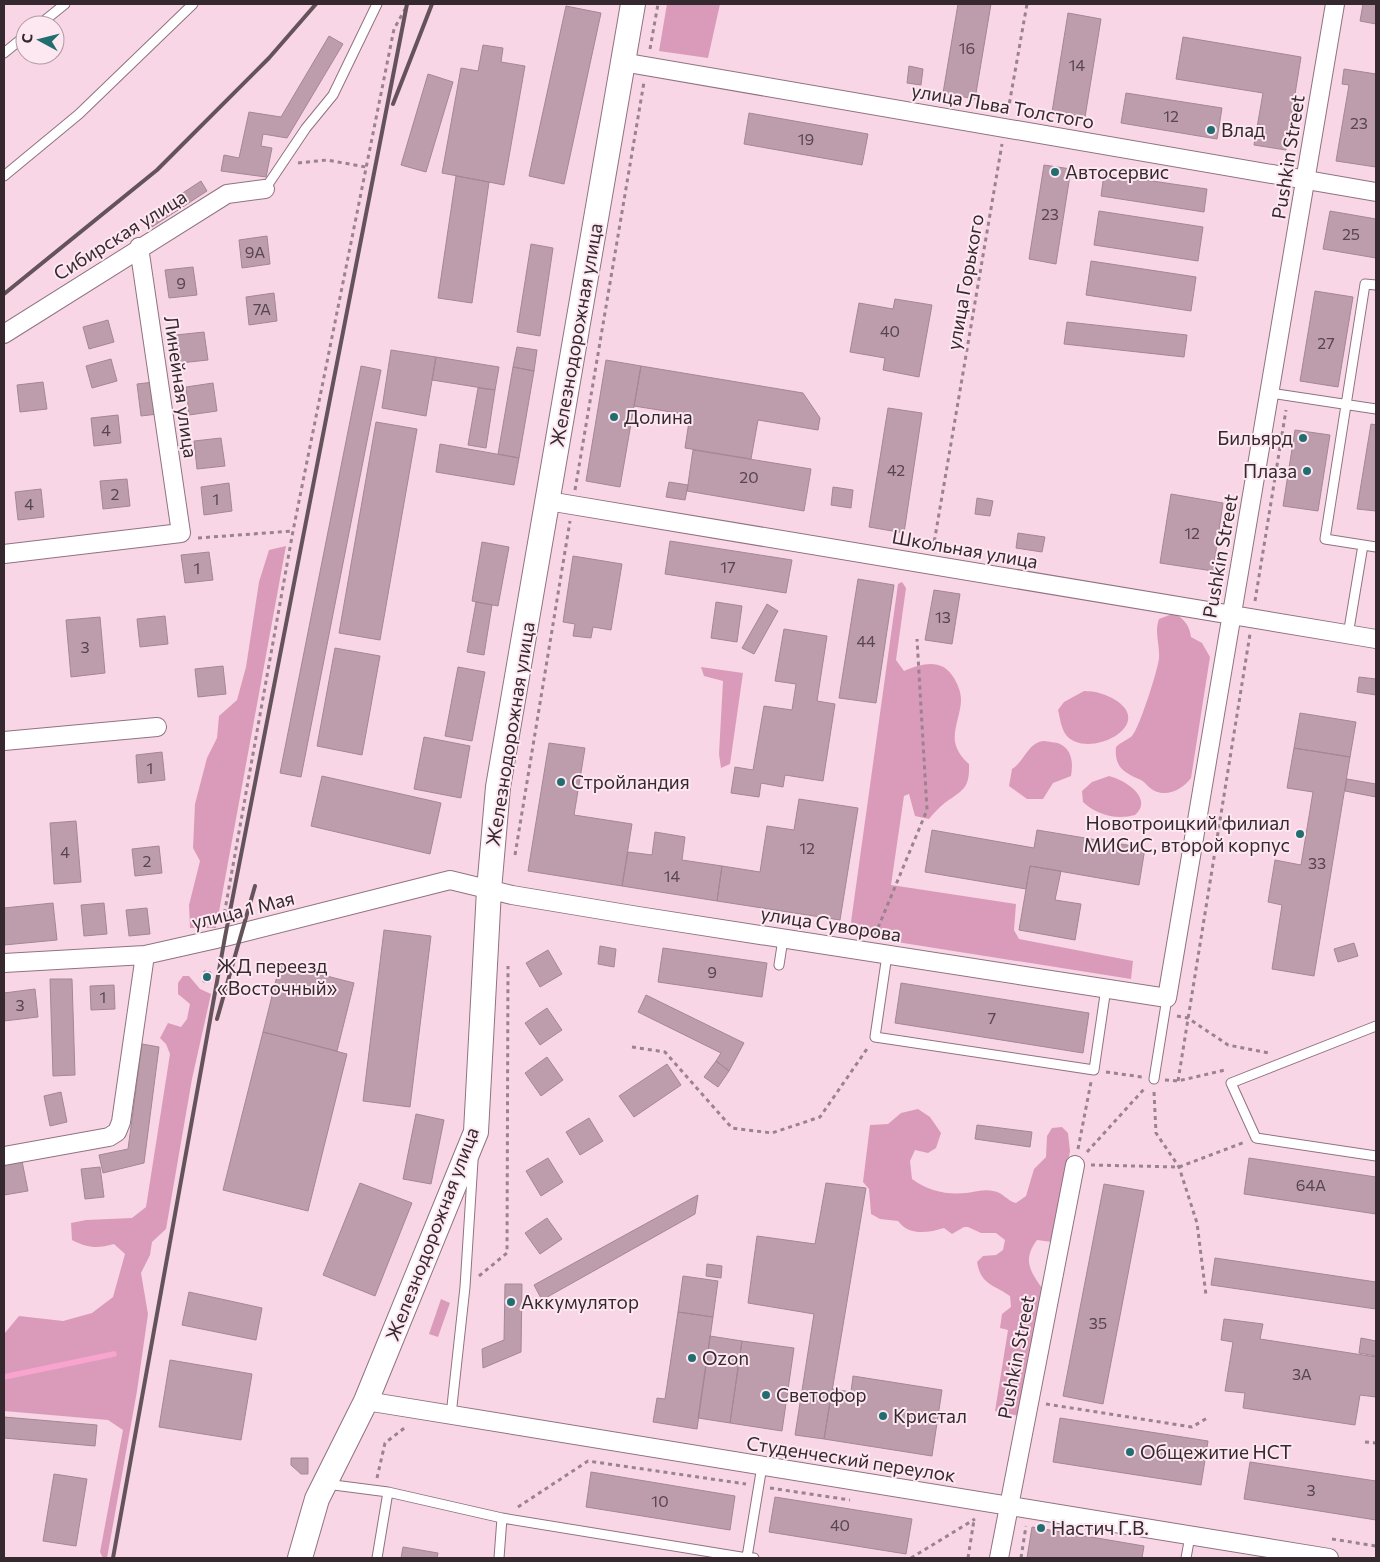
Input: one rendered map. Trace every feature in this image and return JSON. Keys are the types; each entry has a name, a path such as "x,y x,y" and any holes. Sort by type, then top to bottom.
{"main road":[{"name":"Железнодорожная улица","path":"300,1558 317,1499 366,1401 476,1132 489,890 498,787 633,4"}],"street":[{"name":"Pushkin Street","path":"1165,1006 1335,4"},
{"name":"улица Льва Толстого","path":"622,62 1376,192"},
{"name":"Сибирская улица","path":"4,334 139,247 227,194 265,189"},
{"name":"Линейная улица","path":"139,247 181,533"},
{"name":"Школьная улица","path":"548,501 1376,639"},
{"path":"4,554 181,533"},
{"path":"4,741 157,727"},
{"name":"улица 1 Мая","path":"4,963 145,955 220,939 450,880 489,890"},
{"name":"улица Суворова","path":"489,890 783,939 1106,988 1165,1006"},
{"path":"4,1156 109,1137 117,1132 121,1122 145,955"},
{"name":"Pushkin Street","path":"999,1558 1075,1165"},
{"name":"Студенческий переулок","path":"366,1401 1329,1558"}],"lane":[{"path":"51,15 65,4"},
{"path":"4,176 79,114 193,4"},
{"path":"265,189 306,128 333,95 377,4"},
{"path":"4,53 15,44"},
{"path":"1376,285 1365,284 1325,539 1376,547"},
{"path":"1270,393 1376,409"},
{"path":"1348,635 1363,545"},
{"path":"779,965 783,939"},
{"path":"887,955 875,1037 1094,1070 1106,988"},
{"path":"1154,1079 1165,1006"},
{"path":"1376,1026 1231,1083 1256,1138 1376,1156"},
{"path":"451,1415 464,1288 476,1132"},
{"path":"325,1484 388,1492 502,1518 749,1558 762,1466"},
{"path":"377,1558 388,1492"},
{"path":"498,1558 502,1518"},
{"path":"1186,1558 1190,1536"}],"path":[{"path":"220,939 293,531 366,166 394,29 408,4"},
{"path":"514,856 658,4"},
{"name":"улица Горького","path":"930,565 1026,4"},
{"path":"280,166 327,160 366,166"},
{"path":"1178,1081 1289,396"},
{"path":"181,533 194,538 293,531"},
{"path":"868,952 927,810 917,639"},
{"path":"464,1288 507,1253 508,959"},
{"path":"1165,1006 1188,1018 1228,1045 1269,1052"},
{"path":"632,1047 665,1052 732,1128 772,1133 820,1117 875,1037"},
{"path":"1261,1056 1278,1049"},
{"path":"1075,1165 1094,1070 1178,1081 1226,1070"},
{"path":"1075,1165 1154,1079"},
{"path":"1154,1079 1156,1132 1179,1167 1197,1224 1206,1295"},
{"path":"1075,1165 1179,1167 1256,1138"},
{"path":"1028,1402 1192,1427 1209,1417"},
{"path":"374,1491 385,1443 426,1411"},
{"path":"1365,1442 1376,1444"},
{"path":"502,1518 588,1462 857,1501"},
{"path":"965,1518 974,1519"},
{"path":"910,1558 974,1519"},
{"path":"968,1558 974,1519"}],"shaded area":[{"path":"667,4 720,4 708,58 659,51"},
{"path":"286,546 216,928 190,928 189,905 200,861 193,848 195,804 207,758 217,738 219,716 237,700 246,667 259,582 269,550"},
{"path":"902,582 906,588 896,660 904,671 925,664 932,664 944,667 954,678 961,700 955,742 960,754 969,764 969,772 964,788 941,806 929,819 915,816 909,794 904,796 891,885 1016,904 1014,930 1019,939 1133,961 1131,979 859,936 851,922 898,584"},
{"path":"1175,613 1186,623 1191,637 1202,643 1210,657 1191,778 1179,789 1164,793 1153,790 1143,781 1122,769 1117,760 1116,747 1132,736 1148,699 1159,658 1157,629 1159,619"},
{"path":"701,667 743,673 730,764 721,768 719,754 723,681 704,676"},
{"path":"1084,691 1109,696 1127,711 1128,721 1123,730 1101,742 1088,744 1075,742 1066,735 1058,710 1064,702"},
{"path":"1044,741 1058,743 1067,750 1072,763 1071,776 1053,783 1043,799 1027,799 1009,786 1012,769 1030,748"},
{"path":"1109,776 1122,781 1139,796 1141,802 1140,809 1135,815 1114,817 1094,810 1083,802 1082,791 1092,782"},
{"path":"183,976 189,976 200,989 211,994 192,1079 166,1229 152,1242 150,1255 141,1273 148,1314 137,1391 107,1558 103,1558 100,1552 123,1430 108,1420 4,1411 4,1334 19,1316 63,1321 92,1313 113,1297 125,1254 114,1244 92,1247 72,1240 71,1223 86,1220 132,1218 146,1207 170,1054 166,1044 160,1038 168,1023 181,1027 187,1019 190,1004 178,994 178,983"},
{"path":"918,1109 930,1117 941,1133 936,1148 928,1153 915,1150 910,1161 912,1179 925,1187 945,1193 990,1190 1000,1193 1016,1203 1026,1196 1034,1169 1046,1157 1047,1136 1052,1128 1062,1127 1068,1133 1070,1151 1052,1242 1037,1240 1030,1253 1029,1264 1031,1270 1042,1288 1019,1416 995,1411 1008,1330 1000,1328 1002,1314 1011,1307 1010,1296 985,1280 981,1275 977,1262 983,1256 996,1255 1003,1250 1005,1240 996,1233 981,1233 968,1227 964,1227 952,1234 944,1228 925,1232 913,1231 902,1226 898,1221 880,1219 871,1214 869,1189 863,1182 870,1125 888,1124 901,1113"},
{"path":"441,1299 450,1303 438,1337 429,1334"}],"building":[{"path":"958,4 991,4 975,99 943,93"},
{"path":"1363,4 1376,4 1376,24 1360,21"},
{"path":"566,6 601,13 564,184 529,176"},
{"path":"1068,13 1101,19 1085,117 1052,112"},
{"path":"329,36 343,44 287,138 263,134 261,146 272,148 266,177 221,171 224,155 239,158 249,112 281,117"},
{"path":"1183,37 1301,57 1286,150 1254,145 1263,93 1176,79"},
{"path":"483,45 503,48 501,62 525,66 504,185 442,173 461,68 478,71"},
{"path":"909,66 923,69 921,85 907,83"},
{"path":"1344,69 1376,74 1376,167 1336,161 1349,85 1342,84"},
{"path":"428,74 453,82 426,172 401,165"},
{"path":"1126,93 1222,108 1217,139 1121,123"},
{"path":"749,113 868,134 862,165 744,144"},
{"path":"1044,165 1071,169 1056,264 1029,259"},
{"path":"1104,174 1207,189 1204,212 1101,196"},
{"path":"456,176 489,182 472,303 438,298"},
{"path":"201,181 207,191 152,227 146,217"},
{"path":"1099,211 1203,227 1198,261 1094,245"},
{"path":"1330,211 1376,219 1376,258 1323,249"},
{"path":"267,236 270,264 242,268 239,240"},
{"path":"531,244 553,248 540,336 517,332"},
{"path":"1091,261 1196,277 1191,311 1086,295"},
{"path":"193,267 197,295 169,298 165,270"},
{"path":"1315,291 1353,297 1338,387 1300,381"},
{"path":"274,293 277,321 249,325 246,297"},
{"path":"895,299 932,305 919,377 883,370 885,358 850,352 859,303 893,309"},
{"path":"108,320 114,342 89,349 83,327"},
{"path":"1067,322 1187,335 1184,357 1064,344"},
{"path":"204,332 208,360 180,363 176,335"},
{"path":"517,347 537,350 534,371 513,367"},
{"path":"391,350 436,357 426,416 382,408"},
{"path":"436,357 499,367 495,390 432,380"},
{"path":"111,359 117,381 92,388 86,366"},
{"name":"Долина","path":"606,360 641,366 620,487 586,481"},
{"path":"361,366 381,370 301,777 280,773"},
{"path":"641,366 803,393 820,418 818,430 758,420 751,459 685,448 690,415 634,406"},
{"path":"513,367 534,371 519,458 498,454"},
{"path":"43,382 47,409 20,412 17,385"},
{"path":"154,382 158,414 141,416 137,384"},
{"path":"213,383 217,411 189,415 186,387"},
{"path":"478,388 495,390 486,448 468,445"},
{"path":"888,408 922,413 904,533 869,527"},
{"path":"118,415 121,443 94,446 91,418"},
{"path":"376,422 417,429 380,640 339,633"},
{"path":"1371,424 1376,425 1376,511 1357,509"},
{"name":"Плаза","path":"1295,430 1330,435 1318,511 1283,506"},
{"path":"221,438 225,466 197,469 194,441"},
{"path":"440,444 519,458 514,485 436,472"},
{"path":"693,450 811,469 804,511 687,491"},
{"path":"127,479 130,506 103,509 100,481"},
{"path":"669,482 688,485 685,500 666,497"},
{"path":"229,483 232,511 204,515 201,487"},
{"path":"833,487 853,490 851,508 831,505"},
{"path":"41,489 44,517 18,520 15,492"},
{"path":"1171,494 1223,503 1213,571 1160,563"},
{"path":"977,498 993,501 990,516 975,514"},
{"path":"1018,533 1045,537 1042,552 1016,548"},
{"path":"670,541 792,560 786,593 665,574"},
{"path":"482,542 509,547 498,606 472,601"},
{"path":"209,552 213,580 185,583 181,555"},
{"path":"573,556 622,564 611,630 593,627 591,638 573,636 575,624 563,622"},
{"path":"858,579 894,585 876,703 839,698"},
{"path":"934,590 960,594 952,644 925,640"},
{"path":"476,602 492,605 484,655 467,652"},
{"path":"716,602 742,606 737,642 711,638"},
{"path":"767,604 778,611 754,654 742,648"},
{"path":"165,616 168,644 140,647 137,619"},
{"path":"100,617 105,673 71,677 66,620"},
{"path":"784,629 827,636 817,701 835,704 823,781 785,775 783,787 761,783 759,797 731,793 735,767 753,770 764,706 792,710 796,684 775,681"},
{"path":"335,648 380,656 362,755 317,746"},
{"path":"223,666 226,694 198,697 195,669"},
{"path":"458,667 485,672 472,741 445,736"},
{"path":"1359,677 1376,679 1376,695 1357,692"},
{"path":"1300,713 1356,722 1350,757 1294,748"},
{"path":"424,737 470,746 461,798 414,789"},
{"name":"Стройландия","path":"549,743 585,748 574,815 632,824 622,886 528,871"},
{"path":"1294,748 1350,757 1314,976 1272,969 1282,905 1268,902 1275,860 1301,865 1313,792 1287,788"},
{"path":"162,752 165,780 138,783 136,755"},
{"path":"322,776 441,803 430,854 311,826"},
{"path":"1347,779 1376,784 1376,797 1345,791"},
{"path":"799,799 858,808 840,920 717,901 722,866 760,872 767,826 794,830"},
{"path":"76,821 81,882 54,884 50,823"},
{"path":"932,830 1034,848 1037,830 1145,848 1139,885 1030,866 1026,889 925,872"},
{"path":"655,832 685,837 682,860 722,866 717,901 622,886 628,852 652,855"},
{"path":"159,846 162,873 135,876 132,849"},
{"path":"1030,866 1061,871 1055,900 1081,904 1075,940 1019,930"},
{"path":"53,903 57,940 4,945 4,908"},
{"path":"104,903 107,934 84,936 81,905"},
{"path":"147,908 150,934 129,936 126,910"},
{"path":"384,930 431,936 410,1107 363,1101"},
{"path":"1354,943 1358,956 1338,962 1334,949"},
{"path":"600,946 616,949 614,967 598,964"},
{"path":"663,948 767,963 762,997 658,982"},
{"path":"548,950 562,974 540,987 526,963"},
{"path":"280,964 354,983 337,1051 263,1032"},
{"name":"ЖД переезд «Восточный»","path":"204,971 211,972 209,982 203,982"},
{"path":"50,979 72,979 75,1075 53,1076"},
{"path":"901,983 1089,1013 1083,1053 895,1023"},
{"path":"114,985 115,1009 91,1010 90,986"},
{"path":"35,989 38,1017 4,1021 4,993"},
{"path":"646,995 744,1043 729,1071 716,1061 721,1053 638,1012"},
{"path":"547,1008 562,1030 540,1045 525,1023"},
{"path":"263,1032 347,1054 308,1211 223,1190"},
{"path":"142,1044 159,1047 144,1163 103,1173 99,1155 128,1149"},
{"path":"547,1057 563,1080 541,1096 525,1073"},
{"path":"716,1061 729,1071 718,1087 704,1077"},
{"path":"667,1064 681,1085 634,1117 619,1096"},
{"path":"61,1092 67,1122 50,1126 44,1096"},
{"path":"416,1114 444,1120 431,1184 403,1179"},
{"path":"589,1118 603,1141 580,1155 566,1132"},
{"path":"977,1125 1032,1132 1030,1147 975,1139"},
{"path":"548,1158 563,1182 541,1196 526,1171"},
{"path":"1249,1158 1376,1177 1376,1214 1244,1194"},
{"path":"22,1161 28,1191 4,1195 4,1164"},
{"path":"100,1167 104,1197 85,1199 81,1169"},
{"path":"360,1183 412,1203 375,1296 323,1275"},
{"path":"826,1183 866,1188 824,1439 795,1435 814,1314 748,1303 757,1236 815,1244"},
{"path":"1104,1184 1144,1191 1103,1404 1063,1396"},
{"path":"698,1195 695,1214 542,1300 534,1285"},
{"path":"547,1218 562,1239 540,1254 525,1233"},
{"path":"1215,1258 1376,1282 1376,1309 1211,1285"},
{"path":"707,1264 722,1266 721,1278 706,1276"},
{"path":"683,1276 718,1281 713,1317 678,1312"},
{"path":"505,1284 522,1284 521,1352 483,1368 482,1349 504,1340"},
{"path":"189,1292 262,1308 256,1340 182,1325"},
{"path":"678,1312 713,1317 697,1429 653,1422 657,1398 665,1399"},
{"path":"1224,1319 1263,1324 1260,1339 1376,1357 1376,1397 1360,1395 1355,1425 1243,1408 1245,1393 1225,1391 1233,1342 1221,1340"},
{"path":"710,1336 742,1341 730,1423 698,1418"},
{"path":"1361,1338 1376,1341 1376,1356 1359,1353"},
{"path":"742,1341 794,1348 782,1431 730,1423"},
{"path":"170,1360 252,1374 241,1440 159,1427"},
{"name":"Кристал","path":"853,1376 942,1390 932,1456 824,1439 832,1389 851,1392"},
{"path":"4,1417 97,1425 95,1446 4,1438"},
{"name":"Общежитие НСТ","path":"1060,1418 1208,1441 1201,1485 1053,1462"},
{"path":"291,1458 308,1458 308,1474 301,1474 291,1465"},
{"path":"1250,1462 1376,1481 1376,1520 1244,1499"},
{"path":"591,1472 735,1496 730,1530 586,1507"},
{"path":"54,1474 87,1479 76,1546 43,1541"},
{"path":"775,1497 912,1519 906,1554 769,1532"},
{"path":"1032,1527 1144,1546 1142,1558 1027,1558"},
{"path":"403,1547 438,1553 437,1558 401,1558"}],"waterway":[{"path":"4,1377 114,1354"}],"railway":[{"path":"4,294 157,170 269,58 316,4"},
{"path":"113,1558 225,937 407,4"},
{"path":"393,104 432,4"},
{"path":"217,1019 255,886"}],"place":[{"name":"Влад","path":"1211,130"},
{"name":"Автосервис","path":"1055,172"},
{"name":"Долина","path":"614,417"},
{"name":"Бильярд","path":"1303,438"},
{"name":"Плаза","path":"1307,471"},
{"name":"Стройландия","path":"561,782"},
{"name":"Новотроицкий филиал МИСиС, второй корпус","path":"1300,834"},
{"name":"ЖД переезд «Восточный»","path":"207,977"},
{"name":"Аккумулятор","path":"511,1302"},
{"name":"Ozon","path":"692,1358"},
{"name":"Светофор","path":"766,1395"},
{"name":"Кристал","path":"883,1416"},
{"name":"Общежитие НСТ","path":"1130,1452"},
{"name":"Настич Г.В.","path":"1041,1528"}]}
